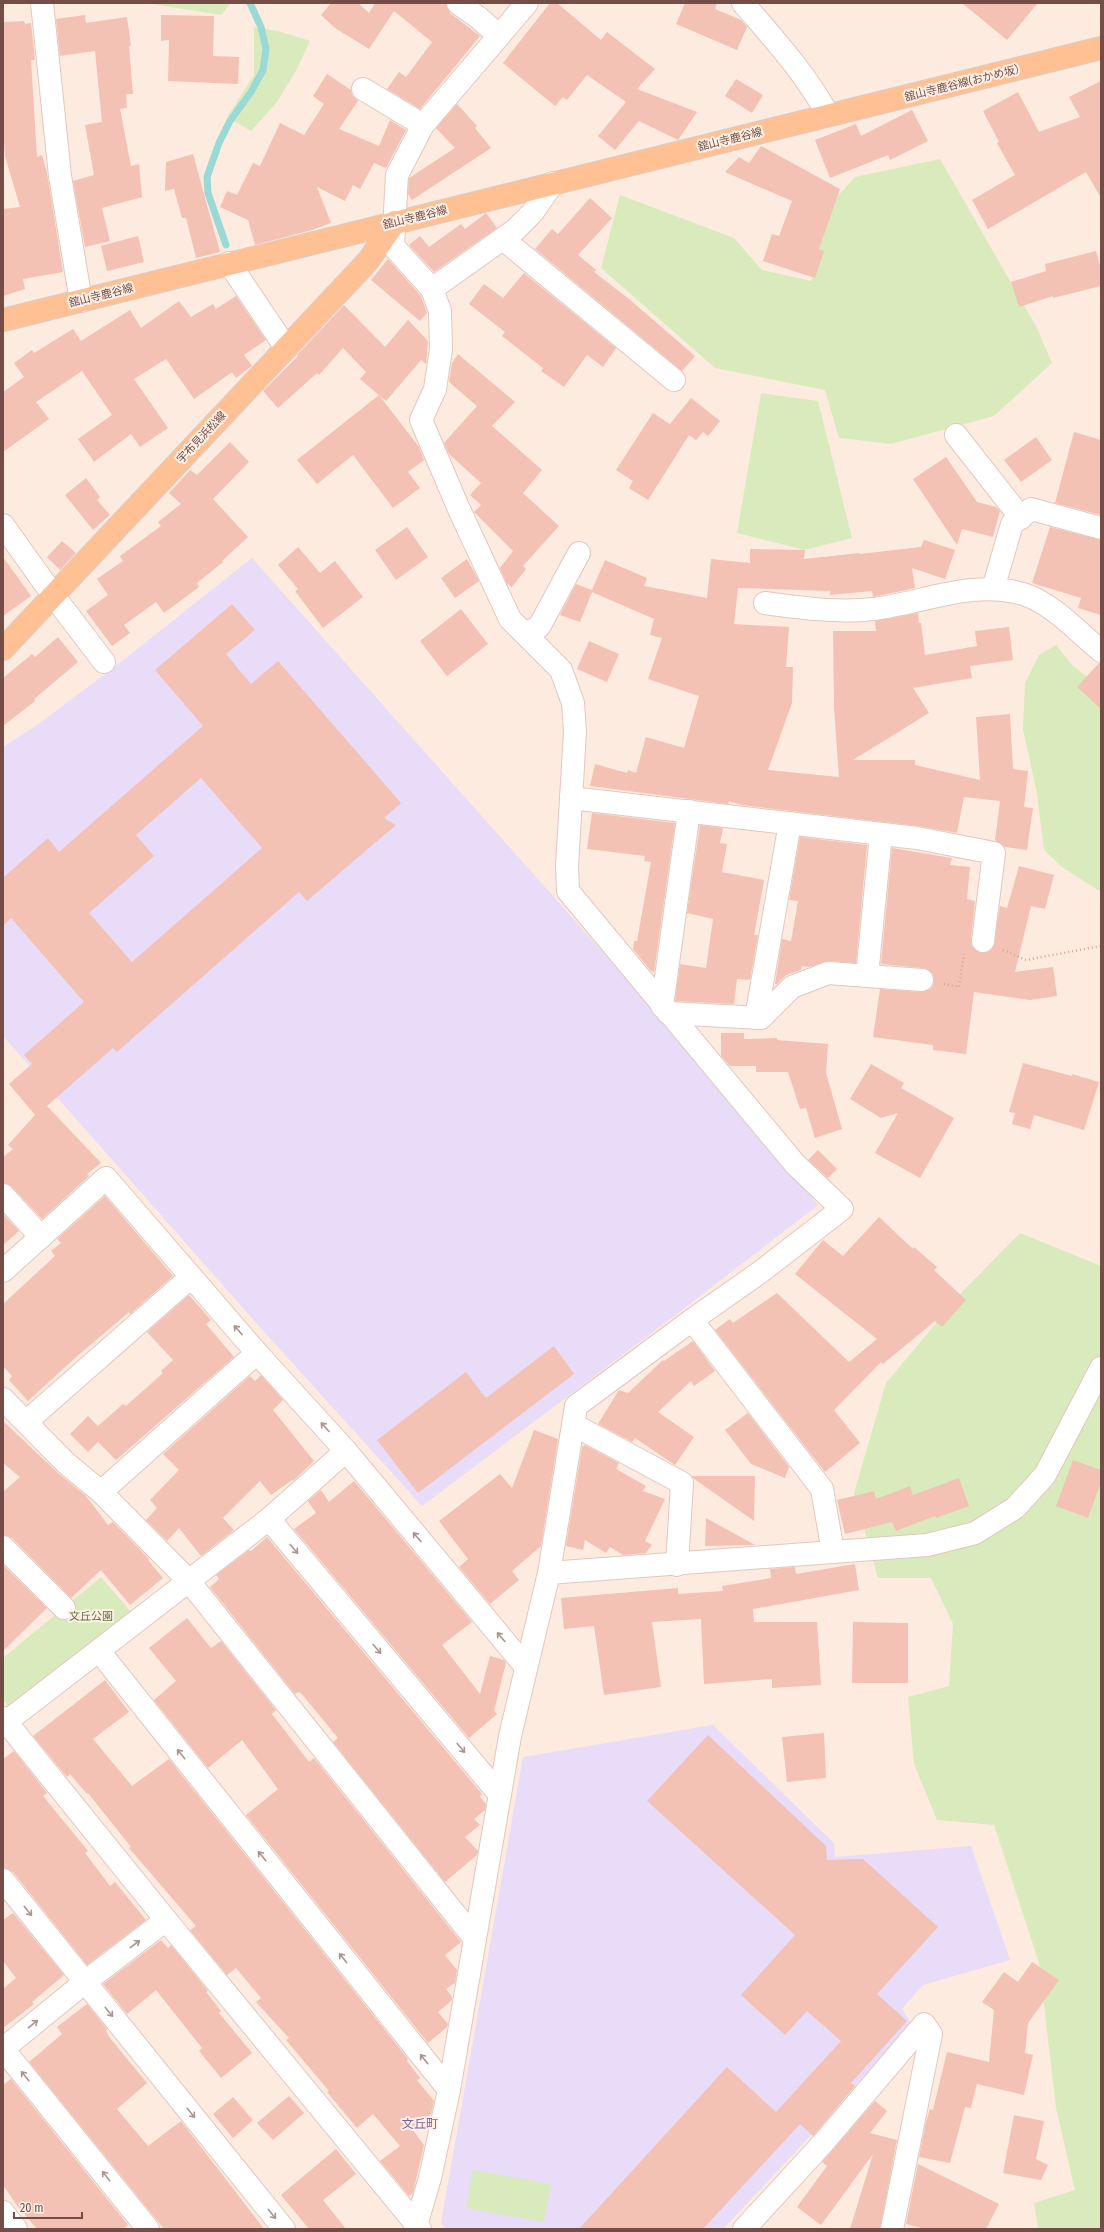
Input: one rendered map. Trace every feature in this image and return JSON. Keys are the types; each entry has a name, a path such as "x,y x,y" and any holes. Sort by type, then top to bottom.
{"main road":[{"name":"舘山寺鹿谷線(おかめ坂）","path":"828,115 1101,48"},
{"name":"舘山寺鹿谷線","path":"3,320 828,115"},
{"name":"宇布見浜松線","path":"3,649 368,261 395,222"}],"street":[{"path":"42,3 60,176 81,301"},
{"path":"458,3 479,18 499,36"},
{"path":"418,2228 449,2090 500,1795 526,1667 548,1573 576,1406 692,1320 759,1273 842,1209 795,1164 665,1010 568,891 575,732 573,702 561,670 510,619 458,507 421,420 434,389 441,349 440,311 432,289 393,246 397,175 423,125 527,3"},
{"path":"743,3 772,35 812,88 828,115"},
{"path":"363,89 423,125"},
{"path":"432,289 515,230 533,212 553,183"},
{"path":"502,239 674,380"},
{"path":"229,263 286,348"},
{"path":"956,436 1021,518"},
{"path":"993,589 1012,524 1031,509 1101,528"},
{"path":"3,524 53,595 104,662"},
{"path":"526,634 539,627 579,553"},
{"path":"765,603 823,610 874,609 955,592 993,589 1023,594 1041,602 1101,651"},
{"path":"571,798 790,822 917,838 994,853 983,941"},
{"path":"665,1010 689,811"},
{"path":"756,1018 790,822"},
{"path":"866,976 881,834"},
{"path":"665,1010 761,1018 792,987 828,973 922,980"},
{"path":"3,1271 106,1178 257,1353 346,1451 526,1667"},
{"path":"3,1195 41,1237"},
{"path":"26,1422 191,1277"},
{"path":"692,1320 822,1490 833,1552"},
{"path":"101,1492 257,1353"},
{"path":"548,1573 927,1546 975,1533 1015,1508 1045,1475 1101,1368"},
{"path":"3,1399 66,1463 101,1492 188,1580 475,1939"},
{"path":"574,1425 682,1483 677,1565"},
{"path":"346,1451 269,1519 188,1580 99,1651 4,1720 418,2228"},
{"path":"269,1519 500,1795"},
{"path":"3,1547 64,1608"},
{"path":"99,1651 449,2090"},
{"path":"3,1880 284,2229"},
{"path":"148,2229 3,2049 85,1982 166,1920"},
{"path":"744,2229 824,2142 924,2024 931,2034 892,2229"},
{"path":"3,2212 16,2229"}],"path":[{"path":"922,980 959,987 966,940 983,941 1026,960 1101,946"}],"shaded area":[{"path":"252,558 658,1014 818,1205 686,1307 422,1506 258,1325 3,1036 3,747 40,723 117,665"},
{"path":"713,1725 834,1843 835,1857 971,1846 1010,1960 923,1985 902,2009 911,2023 804,2143 723,2229 446,2229 441,2223 523,1757"}],"green space":[{"path":"145,3 231,3 221,15"},
{"path":"254,27 278,31 310,41 297,69 277,102 251,131 227,117 254,75"},
{"path":"940,159 1037,328 1052,363 994,416 891,444 839,438 825,390 715,368 601,268 620,195 734,238 762,270 812,281 813,223 855,177"},
{"path":"761,393 818,401 852,538 805,550 737,533"},
{"path":"1056,645 1072,665 1101,688 1101,892 1062,867 1044,850 1037,794 1023,729 1025,683 1039,655"},
{"path":"1020,1233 1101,1266 1101,2229 1038,2229 1034,2203 1075,2190 1056,2108 1039,1963 994,1825 937,1820 914,1764 908,1697 949,1686 953,1624 931,1578 878,1578 854,1493 886,1383 963,1291"},
{"name":"文丘公園","path":"101,1577 132,1613 12,1710 3,1700 3,1658"},
{"path":"473,2170 551,2184 544,2222 466,2208"}],"building":[{"path":"331,3 358,3 369,13 375,3 446,3 450,13 480,36 420,109 387,89 399,72 406,77 432,42 394,11 369,49 335,28 321,15"},
{"path":"550,3 557,3 601,40 607,32 655,69 637,89 697,112 678,140 639,121 615,150 598,136 626,102 587,75 567,100 563,97 555,106 503,63"},
{"path":"685,3 717,3 715,9 741,20 747,27 737,50 676,24"},
{"path":"962,3 1038,3 1007,40"},
{"path":"85,15 86,23 127,17 131,46 129,46 133,94 126,94 127,108 120,109 131,166 139,164 142,197 102,208 110,241 85,247 73,181 94,175 85,125 102,122 95,51 60,56 56,19"},
{"path":"161,15 214,16 213,56 239,57 238,84 168,81 169,40 161,41"},
{"path":"24,21 25,24 31,23 35,60 31,60 37,157 42,155 47,173 63,272 23,279 25,289 3,296 3,209 20,207 5,156 3,127 3,22"},
{"path":"327,74 351,90 352,95 358,101 339,129 379,146 390,120 406,130 386,168 374,163 360,189 353,185 345,201 317,187 331,223 312,230 255,245 248,220 220,207 227,191 237,195 253,163 260,166 280,123 304,135 324,104 313,96"},
{"path":"736,79 763,95 752,113 725,96"},
{"path":"1101,81 1101,198 1086,172 988,229 972,200 1015,175 997,143 999,142 983,111 1018,92 1039,132 1080,117 1069,97"},
{"path":"457,104 477,126 475,128 491,148 412,200 408,194 409,178 455,148 436,128"},
{"path":"912,110 928,141 890,160 888,155 830,178 815,140 856,124 861,136"},
{"path":"761,146 840,189 819,249 824,251 815,278 763,261 772,234 779,236 792,201 725,172 739,157 749,163"},
{"path":"193,154 220,252 196,258 186,218 182,218 174,189 165,191 166,162"},
{"path":"590,198 612,218 578,255 596,270 594,272 629,299 695,356 682,371 535,249 552,229 558,234"},
{"path":"486,213 497,228 434,272 409,245 420,236 429,247 461,224 465,229"},
{"path":"138,236 144,262 107,271 101,246"},
{"path":"1096,251 1101,269 1101,286 1053,298 1053,296 1019,307 1011,282 1046,271 1045,264"},
{"path":"388,259 421,296 427,313 420,321 371,280"},
{"path":"524,273 616,348 603,367 587,355 564,387 541,371 543,368 502,336 505,332 469,304 484,284 503,298"},
{"path":"236,296 266,340 244,355 252,366 236,378 232,372 194,399 166,359 134,379 168,428 140,447 131,434 94,462 78,439 112,415 82,371 36,402 49,419 3,452 3,392 24,377 14,363 32,350 34,353 73,329 81,341 130,310 141,328 179,301 191,317 213,304 216,309"},
{"path":"344,305 385,347 408,320 428,341 426,364 421,360 386,401 360,379 366,372 343,348 319,375 317,373 278,408 263,391 298,356 297,355"},
{"path":"458,354 515,402 492,426 542,470 523,493 559,526 523,566 526,569 512,587 507,584 500,568 513,551 474,512 481,505 470,495 481,483 449,454 444,443 477,406 449,382 452,363"},
{"path":"379,395 419,447 424,460 408,472 420,488 393,508 353,455 317,484 297,460"},
{"path":"691,398 720,421 708,436 703,432 696,440 689,435 648,500 629,488 633,481 616,470 653,413 670,424"},
{"path":"1074,432 1101,440 1101,515 1055,503"},
{"path":"1036,437 1052,460 1021,482 1004,460"},
{"path":"230,442 249,462 213,499 248,537 222,561 223,562 197,583 199,587 164,613 156,602 124,625 130,633 112,646 86,611 108,595 97,579 123,561 120,556 161,526 158,522 181,504 169,493 190,470 197,475"},
{"path":"946,457 977,502 996,507 1000,511 993,537 962,529 957,545 913,479"},
{"path":"86,478 100,497 97,500 110,515 93,530 65,495"},
{"path":"407,527 428,557 396,580 375,550"},
{"path":"1050,527 1101,540 1101,615 1078,608 1081,598 1032,583"},
{"path":"924,540 955,550 945,579 912,568 915,588 873,597 872,591 830,595 830,591 738,588 734,624 789,627 786,667 793,667 792,703 768,770 839,777 834,708 833,631 876,631 875,621 918,613 919,623 921,623 925,655 977,646 975,631 1009,627 1013,660 970,666 972,678 913,688 929,713 853,760 915,760 915,765 980,780 976,717 1010,714 1013,769 1028,771 1024,807 1033,808 1027,850 1005,847 995,840 1000,801 964,797 957,833 918,826 742,805 729,801 728,804 590,786 595,764 627,773 628,770 636,773 646,737 684,748 699,696 648,679 662,638 650,635 654,619 592,592 580,622 560,615 576,584 592,590 605,560 647,578 644,586 707,598 711,559 750,563 750,549 805,550 804,559 921,547"},
{"path":"62,541 76,553 60,570 47,557"},
{"path":"298,547 320,573 335,561 363,597 323,628 295,591 298,589 278,565"},
{"path":"3,557 31,596 3,616"},
{"path":"467,559 479,581 455,598 441,578"},
{"path":"232,604 255,630 226,654 251,684 278,661 401,803 384,818 396,825 307,901 299,892 117,1052 113,1048 47,1106 101,1163 87,1174 89,1176 42,1219 12,1187 3,1183 3,1157 13,1149 8,1145 35,1115 9,1084 32,1064 24,1055 84,1002 11,918 3,926 3,878 48,838 59,852 203,726 155,670","holes":["201,778 262,848 132,962 89,913 154,856 136,835"]},
{"path":"461,609 488,644 447,676 420,641"},
{"path":"58,637 78,662 34,699 35,701 3,726 3,678 32,654 35,657"},
{"path":"589,641 619,654 607,682 577,669"},
{"path":"1099,663 1101,663 1101,709 1077,687"},
{"path":"592,813 675,823 654,972 651,971 633,949 634,941 637,941 651,862 644,861 645,856 587,849"},
{"path":"700,825 723,828 720,843 727,844 722,872 764,880 754,935 758,935 750,980 737,979 734,1004 675,1001 680,964 706,968 713,919 687,913"},
{"path":"800,837 867,845 856,963 829,961 809,967 802,966 801,970 786,975 777,984 775,984 782,939 791,941 798,901 789,900"},
{"path":"892,848 952,858 950,865 970,867 967,899 975,901 971,940 972,946 981,953 988,952 993,948 1000,906 1007,908 1019,866 1054,875 1045,909 1031,906 1015,972 1053,967 1057,996 1030,1000 974,992 966,1054 933,1050 933,1045 873,1037 880,989 921,992 932,987 934,981 933,974 923,968 881,964"},
{"path":"721,1033 744,1033 744,1039 777,1038 777,1040 828,1044 826,1073 842,1129 815,1138 806,1108 800,1109 788,1072 756,1072 756,1066 730,1066 721,1056"},
{"path":"1023,1063 1072,1076 1072,1074 1099,1082 1084,1130 1034,1115 1030,1129 1012,1124 1015,1113 1009,1112"},
{"path":"871,1064 904,1083 901,1088 954,1118 920,1178 875,1153 898,1113 881,1118 850,1099"},
{"path":"818,1150 837,1169 828,1178 808,1160"},
{"path":"105,1196 173,1276 130,1314 129,1312 75,1358 28,1401 9,1380 12,1376 3,1366 3,1304 55,1256 51,1251 61,1243 57,1239"},
{"path":"3,1214 19,1231 3,1245"},
{"path":"879,1217 913,1249 914,1247 937,1267 934,1270 966,1300 942,1327 935,1321 883,1364 881,1362 834,1410 860,1443 825,1472 715,1330 730,1319 733,1323 777,1293 849,1362 877,1339 795,1274 823,1240 843,1256"},
{"path":"189,1295 211,1320 206,1324 234,1357 116,1460 98,1442 88,1452 70,1434 88,1416 98,1426 123,1404 126,1406 163,1373 161,1371 173,1360 147,1332"},
{"path":"693,1341 715,1371 694,1386 691,1381 658,1412 694,1437 675,1465 635,1438 632,1442 598,1424 619,1390 628,1393 663,1360 664,1361"},
{"path":"554,1346 574,1374 418,1493 377,1440 466,1372 486,1398"},
{"path":"261,1375 283,1400 273,1410 314,1461 293,1481 292,1480 271,1495 260,1481 223,1518 234,1530 201,1556 179,1528 167,1541 146,1520 157,1508 150,1500 179,1470 163,1454 250,1376 255,1381"},
{"path":"748,1413 789,1467 785,1478 751,1464 725,1430"},
{"path":"3,1421 58,1473 86,1496 108,1525 113,1522 149,1559 148,1560 163,1578 130,1605 101,1570 71,1598 12,1538 3,1535 3,1492 20,1477 3,1463"},
{"path":"534,1430 558,1439 541,1546 512,1571 519,1580 490,1604 459,1567 468,1559 439,1521 500,1474 512,1488"},
{"path":"585,1445 619,1463 616,1469 646,1486 643,1491 665,1499 645,1541 652,1545 646,1553 623,1555 610,1547 606,1553 585,1540 583,1550 566,1546 582,1447"},
{"path":"1073,1460 1101,1470 1101,1482 1088,1518 1056,1506"},
{"path":"692,1476 755,1476 754,1521 693,1478"},
{"path":"959,1478 969,1506 936,1518 935,1516 896,1531 892,1522 845,1534 837,1500 874,1491 876,1499 910,1486 913,1495"},
{"path":"354,1481 472,1622 442,1645 480,1694 490,1656 504,1660 506,1663 494,1711 497,1714 469,1738 294,1529 316,1513 308,1501 321,1490 329,1502"},
{"path":"706,1518 755,1545 705,1546"},
{"path":"267,1537 482,1794 480,1797 486,1804 485,1810 474,1819 480,1825 465,1837 478,1851 477,1855 445,1882 333,1742 338,1738 301,1693 298,1692 295,1694 210,1587 219,1579 216,1575 249,1550 251,1551"},
{"path":"855,1564 859,1590 753,1609 754,1622 817,1622 821,1685 772,1688 772,1679 704,1684 701,1619 652,1622 661,1687 604,1695 594,1626 564,1629 561,1598 678,1588 678,1594 723,1591 722,1586 771,1578 770,1569 795,1567 796,1574"},
{"path":"3,1565 47,1608 3,1651"},
{"path":"187,1618 211,1648 221,1641 276,1710 272,1714 309,1762 314,1758 461,1942 445,1955 457,1970 455,1983 446,1989 452,1997 452,2000 438,2012 448,2024 447,2027 428,2043 246,1815 278,1789 242,1740 208,1768 154,1700 176,1681 149,1648"},
{"path":"853,1622 908,1623 908,1683 852,1683"},
{"path":"105,1680 129,1712 93,1739 132,1786 169,1759 408,2059 407,2061 420,2078 417,2080 434,2101 431,2114 412,2129 424,2145 413,2193 409,2196 380,2161 400,2146 373,2114 357,2128 327,2092 329,2091 286,2040 289,2038 256,2002 261,1998 236,1968 227,1975 190,1930 196,1926 129,1848 131,1847 88,1793 87,1794 70,1774 67,1777 33,1736"},
{"path":"824,1733 826,1778 787,1782 782,1737"},
{"path":"708,1735 826,1846 827,1860 863,1859 938,1927 877,1994 907,2021 851,2083 855,2086 813,2136 800,2124 703,2229 579,2229 727,2067 776,2112 841,2041 807,2011 785,2035 741,1995 795,1935 647,1801"},
{"path":"14,1751 47,1793 43,1796 88,1851 85,1853 110,1886 115,1882 146,1920 87,1965 13,1872 3,1868 3,1759"},
{"path":"13,1913 64,1975 32,2002 34,2004 3,2028 3,1989 16,1978 3,1961 3,1920"},
{"path":"161,1940 168,1948 171,1945 208,1991 206,1992 221,2011 219,2013 252,2053 221,2078 199,2051 202,2048 156,1990 127,2014 103,1984"},
{"path":"1032,1962 1059,1980 1028,2023 1025,2053 1033,2055 1024,2095 977,2084 971,2108 965,2107 950,2163 919,2157 926,2122 930,2109 933,2110 947,2052 989,2062 994,2010 982,2002 1004,1972 1018,1982"},
{"path":"87,2004 107,2029 106,2031 110,2038 147,2083 117,2109 148,2146 181,2121 264,2229 164,2229 29,2062 62,2034 57,2027"},
{"path":"11,2079 128,2225 123,2229 37,2229 16,2204 3,2185 3,2085"},
{"path":"289,2096 304,2113 273,2140 257,2123"},
{"path":"233,2097 253,2120 233,2138 213,2114"},
{"path":"875,2101 887,2111 870,2133 897,2140 880,2229 850,2229 873,2154 821,2225 797,2207 827,2166 822,2162"},
{"path":"1014,2115 1044,2121 1036,2159 1048,2165 1041,2180 1003,2173"},
{"path":"336,2149 356,2174 323,2200 346,2229 309,2229 281,2195"},
{"path":"918,2164 999,2204 986,2229 925,2229 906,2224"}],"waterway":[{"path":"226,245 208,193 207,177 219,143 230,121 251,92 263,70 266,49 261,27 250,3"}],"district":[{"name":"文丘町","path":"420,2124"}]}
